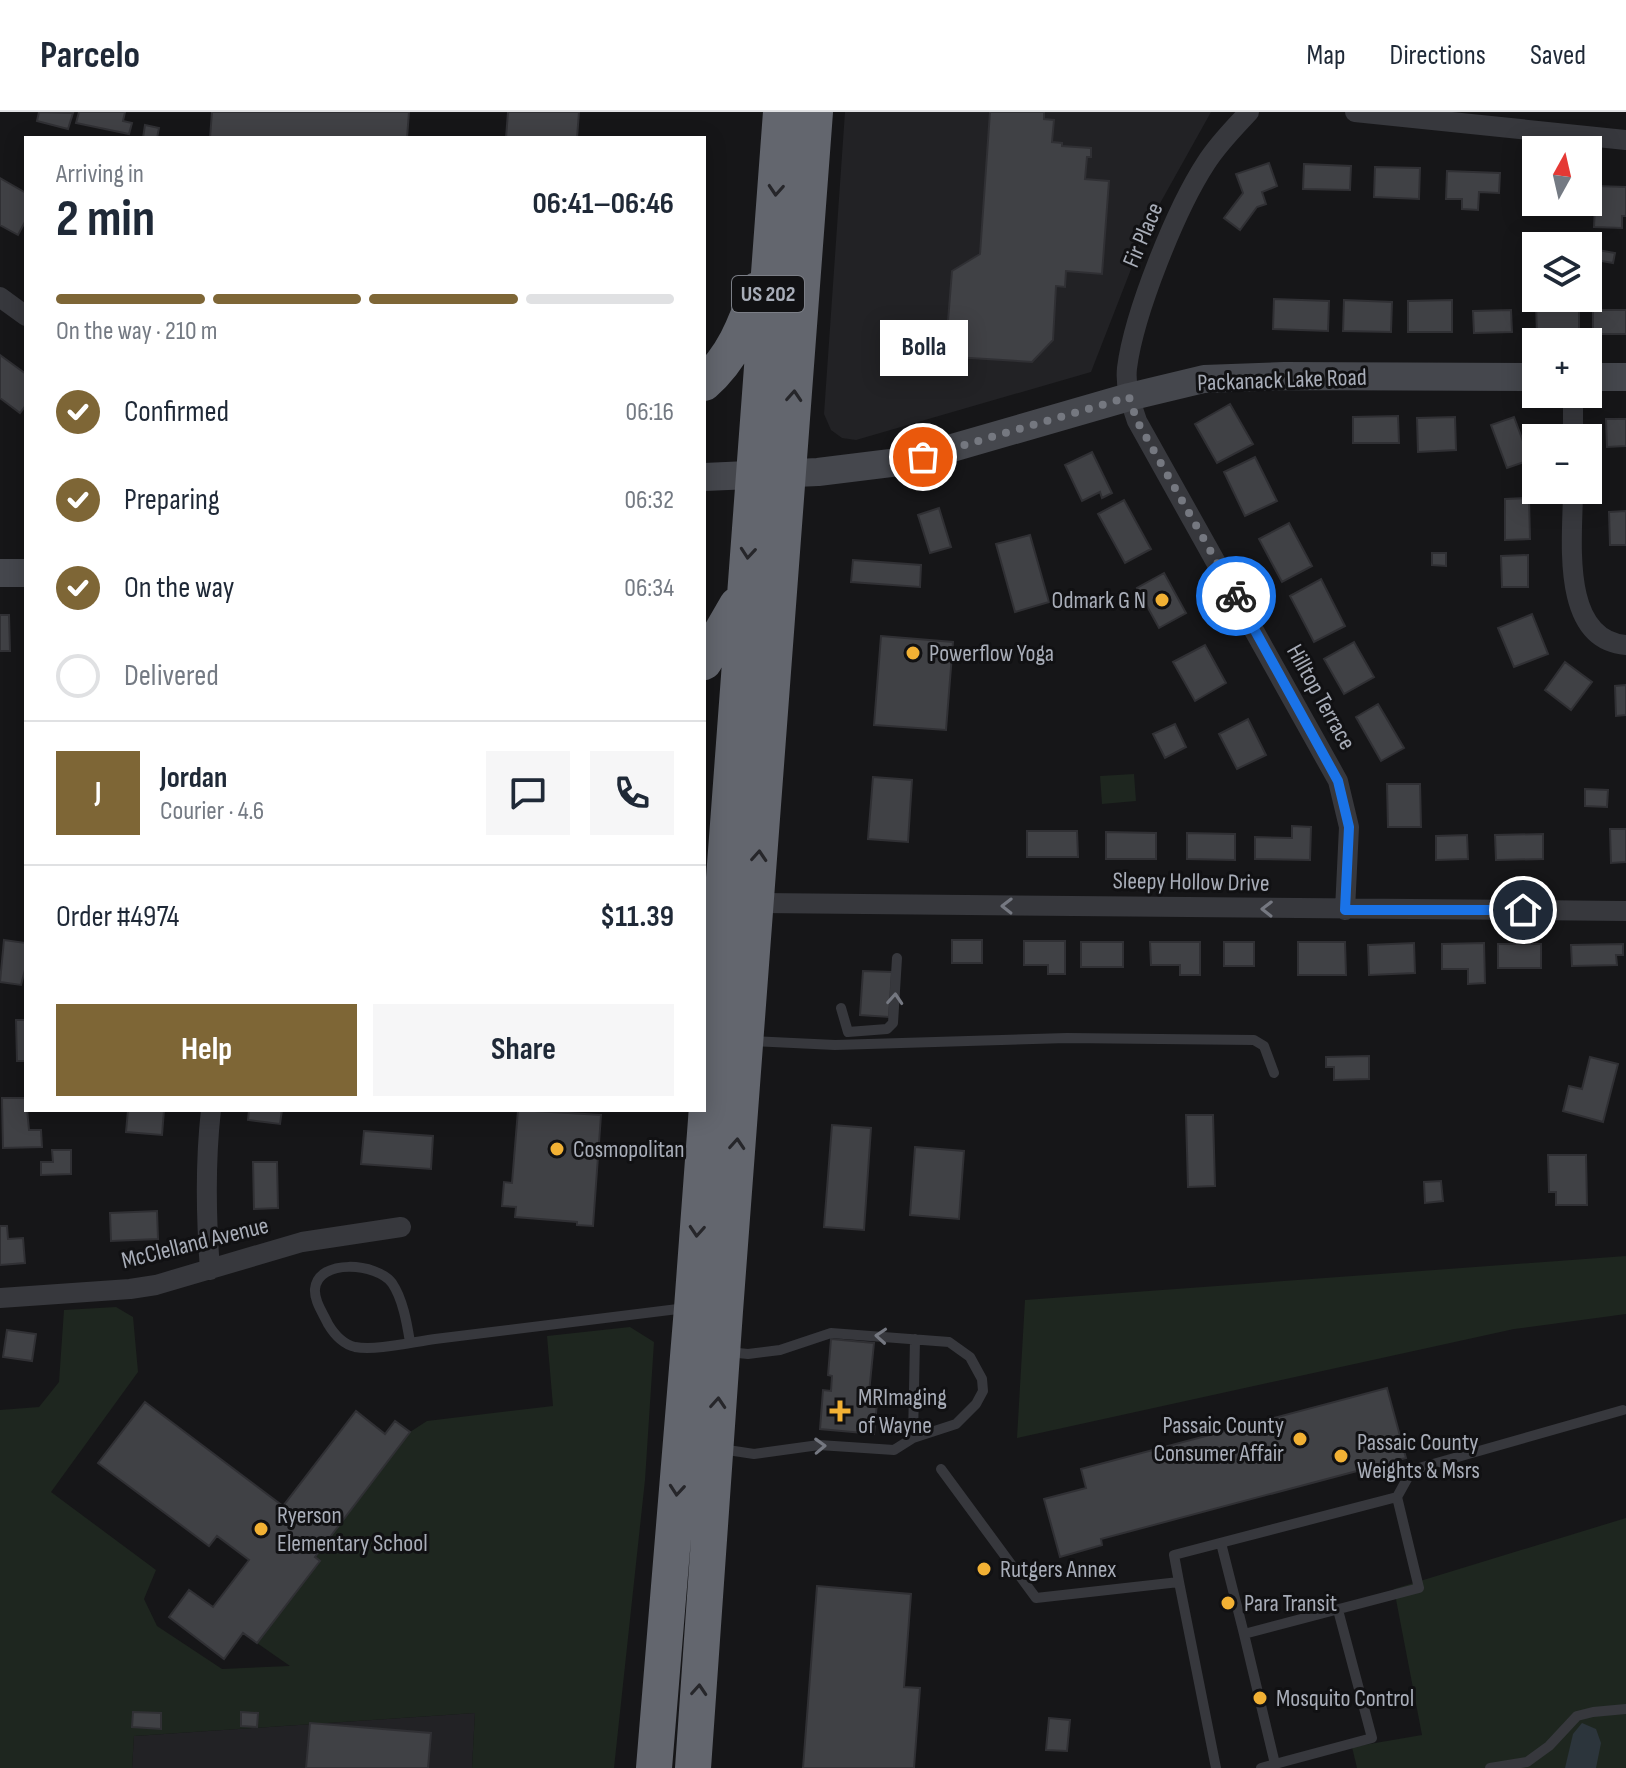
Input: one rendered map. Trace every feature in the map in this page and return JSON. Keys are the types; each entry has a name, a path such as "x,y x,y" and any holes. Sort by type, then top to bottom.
{"highway":[{"name":"US 202","path":"693,1768 755,903 771,474 772,243 781,112"},
{"name":"US 202","path":"654,1768 692,1308 744,594 771,474 815,112"},
{"path":"706,381 723,364 740,334 772,243"},
{"path":"706,660 744,594"}],"street":[{"name":"Fir Place","path":"1129,397 1127,367 1153,276 1204,166 1249,112"},
{"path":"1355,112 1626,140"},
{"path":"0,297 24,315"},
{"name":"Packanack Lake Road","path":"706,477 846,470 907,461 1129,397 1204,379 1522,377"},
{"path":"1602,377 1626,377"},
{"name":"Hilltop Terrace","path":"1129,397 1137,421 1338,781 1349,827 1345,910"},
{"path":"1573,504 1573,580 1576,598 1592,629 1604,639 1626,645"},
{"path":"0,573 24,573"},
{"name":"Sleepy Hollow Drive","path":"755,903 1626,911"},
{"path":"210,1270 206,1218 207,1141 211,1112"},
{"name":"McClelland Avenue","path":"0,1298 130,1289 210,1270 302,1242 401,1227"}],"lane":[{"path":"841,1008 848,1032 854,1034 891,1027 897,958"},
{"path":"745,1041 835,1045 1067,1038 1254,1040 1264,1046 1274,1073"},
{"path":"410,1342 405,1315 392,1283 379,1272 362,1267 338,1268 322,1276 315,1287 317,1303 332,1332 344,1343 363,1347 410,1342 692,1308"},
{"path":"715,1448 754,1454 819,1445 894,1450 913,1438 956,1424 976,1404 983,1391 982,1379 970,1357 949,1342 831,1333 780,1350 748,1354 722,1351"},
{"path":"913,1438 915,1339"},
{"path":"1244,1634 1419,1588 1397,1497 1412,1470 1623,1410"},
{"path":"941,1469 1036,1598 1179,1582"},
{"path":"1216,1768 1174,1555 1397,1497"},
{"path":"1221,1543 1275,1764"},
{"path":"1261,1768 1372,1738 1338,1610"},
{"path":"1490,1768 1527,1762 1549,1746 1577,1716 1626,1709"}],"shaded area":[{"path":"845,112 1211,112 1149,223 1091,372 856,440 842,438 831,430 824,414"},
{"path":"1134,774 1136,801 1102,804 1100,776"},
{"path":"1626,1256 1626,1314 1514,1329 1017,1438 1025,1300"},
{"path":"116,1307 133,1317 138,1372 51,1492 156,1570 144,1599 157,1626 222,1669 290,1666 257,1643 320,1561 315,1557 410,1432 427,1421 553,1406 547,1336 630,1327 654,1342 645,1480 614,1768 472,1768 475,1713 134,1736 132,1768 0,1768 0,1410 39,1407 59,1382 64,1310"},
{"path":"1626,1518 1626,1768 1357,1768 1352,1747 1422,1735 1394,1589"},
{"path":"475,1713 472,1768 132,1768 134,1736"},
{"path":"1582,1723 1596,1729 1601,1743 1596,1768 1565,1768 1573,1734"}],"building":[{"path":"39,112 73,113 68,129 37,121"},
{"path":"79,112 125,112 123,121 132,123 129,134 76,123"},
{"path":"212,112 409,112 407,136 210,136"},
{"path":"508,112 579,112 577,136 506,136"},
{"path":"990,112 1044,112 1044,119 1054,120 1052,142 1062,143 1062,146 1091,148 1085,179 1109,181 1102,274 1066,271 1065,287 1056,286 1053,340 1032,362 955,357 954,371 944,371 952,271 980,254"},
{"path":"145,125 159,128 157,136 143,136"},
{"path":"1269,163 1277,186 1262,192 1266,204 1257,207 1240,230 1224,218 1243,193 1236,174"},
{"path":"1304,164 1351,166 1350,190 1303,189"},
{"path":"1375,167 1420,168 1419,199 1374,197"},
{"path":"1447,171 1500,173 1499,193 1479,192 1478,210 1462,209 1462,199 1446,199"},
{"path":"0,178 24,192 24,224 18,235 0,225"},
{"path":"1602,186 1626,187 1626,216 1622,216 1622,228 1594,227 1595,216 1602,216"},
{"path":"1602,251 1615,253 1613,263 1602,261"},
{"path":"1274,299 1329,301 1328,331 1273,329"},
{"path":"1344,300 1392,302 1391,332 1343,331"},
{"path":"1452,300 1452,332 1408,332 1408,301"},
{"path":"1511,310 1512,332 1474,333 1473,311"},
{"path":"1626,310 1626,334 1602,334 1602,328 1593,328 1593,312"},
{"path":"1536,312 1579,312 1579,328 1537,328"},
{"path":"0,355 24,373 24,408 20,413 0,398"},
{"path":"1230,404 1253,444 1217,463 1195,424"},
{"path":"1398,416 1399,443 1353,443 1353,417"},
{"path":"1455,417 1456,450 1418,452 1417,418"},
{"path":"1514,417 1522,438 1522,463 1507,468 1491,425"},
{"path":"1606,419 1626,419 1626,446 1607,447"},
{"path":"1092,452 1112,493 1102,498 1100,492 1082,501 1065,465"},
{"path":"1255,457 1277,501 1245,516 1224,472"},
{"path":"1522,498 1522,504 1529,504 1530,539 1505,540 1505,499"},
{"path":"1124,500 1151,549 1125,563 1098,514"},
{"path":"939,508 951,547 930,553 918,515"},
{"path":"1626,511 1626,545 1610,545 1609,512"},
{"path":"1289,523 1312,566 1282,582 1259,539"},
{"path":"1030,535 1049,602 1015,612 996,544"},
{"path":"1432,553 1446,553 1446,566 1432,565"},
{"path":"1528,555 1528,587 1502,587 1501,556"},
{"path":"853,560 921,565 920,587 851,582"},
{"name":"Odmark G N","path":"1164,573 1186,613 1159,628 1137,588"},
{"path":"1321,579 1345,626 1314,642 1290,596"},
{"path":"1532,614 1548,654 1514,667 1498,628"},
{"path":"0,615 9,615 10,651 0,651"},
{"path":"881,636 953,642 946,730 874,725"},
{"path":"1354,642 1374,677 1344,694 1324,659"},
{"path":"1205,645 1226,683 1195,701 1173,662"},
{"path":"1565,662 1592,682 1571,710 1545,690"},
{"path":"1626,685 1626,715 1616,716 1615,686"},
{"path":"1378,704 1404,748 1381,761 1356,717"},
{"path":"1248,719 1266,755 1237,769 1219,734"},
{"path":"1175,724 1186,747 1165,758 1153,734"},
{"path":"873,777 912,780 908,842 868,839"},
{"path":"1387,784 1420,784 1421,827 1388,827"},
{"path":"1585,789 1608,790 1607,807 1585,806"},
{"path":"1292,826 1311,827 1310,860 1255,859 1255,837 1292,838"},
{"path":"1610,829 1626,829 1626,862 1611,863"},
{"path":"1027,831 1077,831 1078,857 1027,857"},
{"path":"1106,832 1156,833 1156,859 1106,859"},
{"path":"1187,833 1235,834 1235,860 1187,859"},
{"path":"1543,834 1543,859 1496,860 1495,835"},
{"path":"1467,835 1468,859 1436,860 1436,836"},
{"path":"4,940 24,943 21,985 0,982"},
{"path":"952,940 982,940 982,963 952,963"},
{"path":"1024,941 1065,941 1065,974 1048,974 1048,965 1024,965"},
{"path":"1081,942 1123,942 1123,967 1081,967"},
{"path":"1150,942 1200,942 1200,975 1180,975 1180,965 1151,965"},
{"path":"1224,942 1254,942 1254,966 1224,966"},
{"path":"1298,942 1345,942 1346,975 1298,975"},
{"path":"1414,943 1415,973 1369,975 1368,945"},
{"path":"1484,943 1485,983 1468,984 1468,969 1442,969 1442,944"},
{"path":"1498,944 1541,944 1541,968 1498,968"},
{"path":"1623,944 1623,955 1616,955 1617,965 1572,966 1571,945"},
{"path":"863,971 892,972 889,1017 860,1015"},
{"path":"16,1020 24,1020 24,1061 17,1061"},
{"path":"1369,1056 1369,1079 1334,1080 1334,1067 1326,1067 1326,1057"},
{"path":"1590,1057 1618,1064 1603,1122 1563,1111 1569,1086 1582,1089"},
{"path":"2,1098 24,1098 29,1130 41,1130 42,1147 3,1148"},
{"path":"128,1112 164,1112 162,1135 126,1132"},
{"path":"249,1112 282,1112 280,1124 248,1120"},
{"name":"Cosmopolitan","path":"518,1112 601,1115 593,1226 515,1217 516,1207 502,1206 504,1182 512,1183"},
{"path":"1186,1115 1213,1115 1215,1186 1188,1187"},
{"path":"832,1125 871,1128 864,1230 824,1227"},
{"path":"364,1131 433,1136 431,1169 361,1164"},
{"path":"915,1147 964,1151 959,1219 910,1215"},
{"path":"52,1150 71,1150 71,1174 41,1175 41,1162 53,1162"},
{"path":"1548,1155 1586,1155 1587,1205 1556,1205 1556,1192 1549,1192"},
{"path":"253,1162 277,1162 278,1208 254,1209"},
{"path":"1441,1181 1443,1201 1425,1203 1424,1182"},
{"path":"157,1211 158,1239 111,1241 110,1213"},
{"path":"0,1226 7,1226 8,1239 23,1238 25,1263 0,1265"},
{"path":"7,1330 36,1334 32,1361 3,1357"},
{"path":"831,1339 874,1343 869,1393 878,1393 874,1434 820,1429 823,1390 831,1391 832,1376 828,1375"},
{"path":"1387,1388 1406,1458 1101,1539 1102,1545 1060,1557 1044,1499 1086,1488 1081,1469"},
{"name":"Ryerson Elementary School","path":"145,1402 283,1506 356,1411 385,1434 395,1421 410,1432 315,1557 320,1561 257,1643 243,1633 224,1659 169,1617 189,1590 213,1607 249,1560 217,1536 209,1546 98,1463"},
{"path":"817,1586 911,1594 904,1687 920,1688 914,1768 803,1768"},
{"path":"133,1712 161,1713 161,1729 132,1727"},
{"path":"241,1712 258,1713 257,1727 241,1726"},
{"path":"1049,1718 1070,1720 1067,1751 1046,1750"},
{"path":"310,1723 431,1733 428,1768 306,1768"}],"way so far":[{"path":"923,457 1129,397 1137,421 1236,596"}],"place":[{"name":"Bolla","path":"923,457"},
{"name":"Odmark G N","path":"1162,600"},
{"name":"Powerflow Yoga","path":"913,653"},
{"name":"Cosmopolitan","path":"557,1149"},
{"name":"MRImaging of Wayne","path":"840,1411"},
{"name":"Passaic County Consumer Affair","path":"1300,1439"},
{"name":"Passaic County Weights & Msrs","path":"1341,1456"},
{"name":"Ryerson Elementary School","path":"261,1529"},
{"name":"Rutgers Annex","path":"984,1569"},
{"name":"Para Transit","path":"1228,1603"},
{"name":"Mosquito Control","path":"1260,1698"}],"route":[{"path":"1236,596 1338,781 1349,827 1345,910 1523,910"}]}
